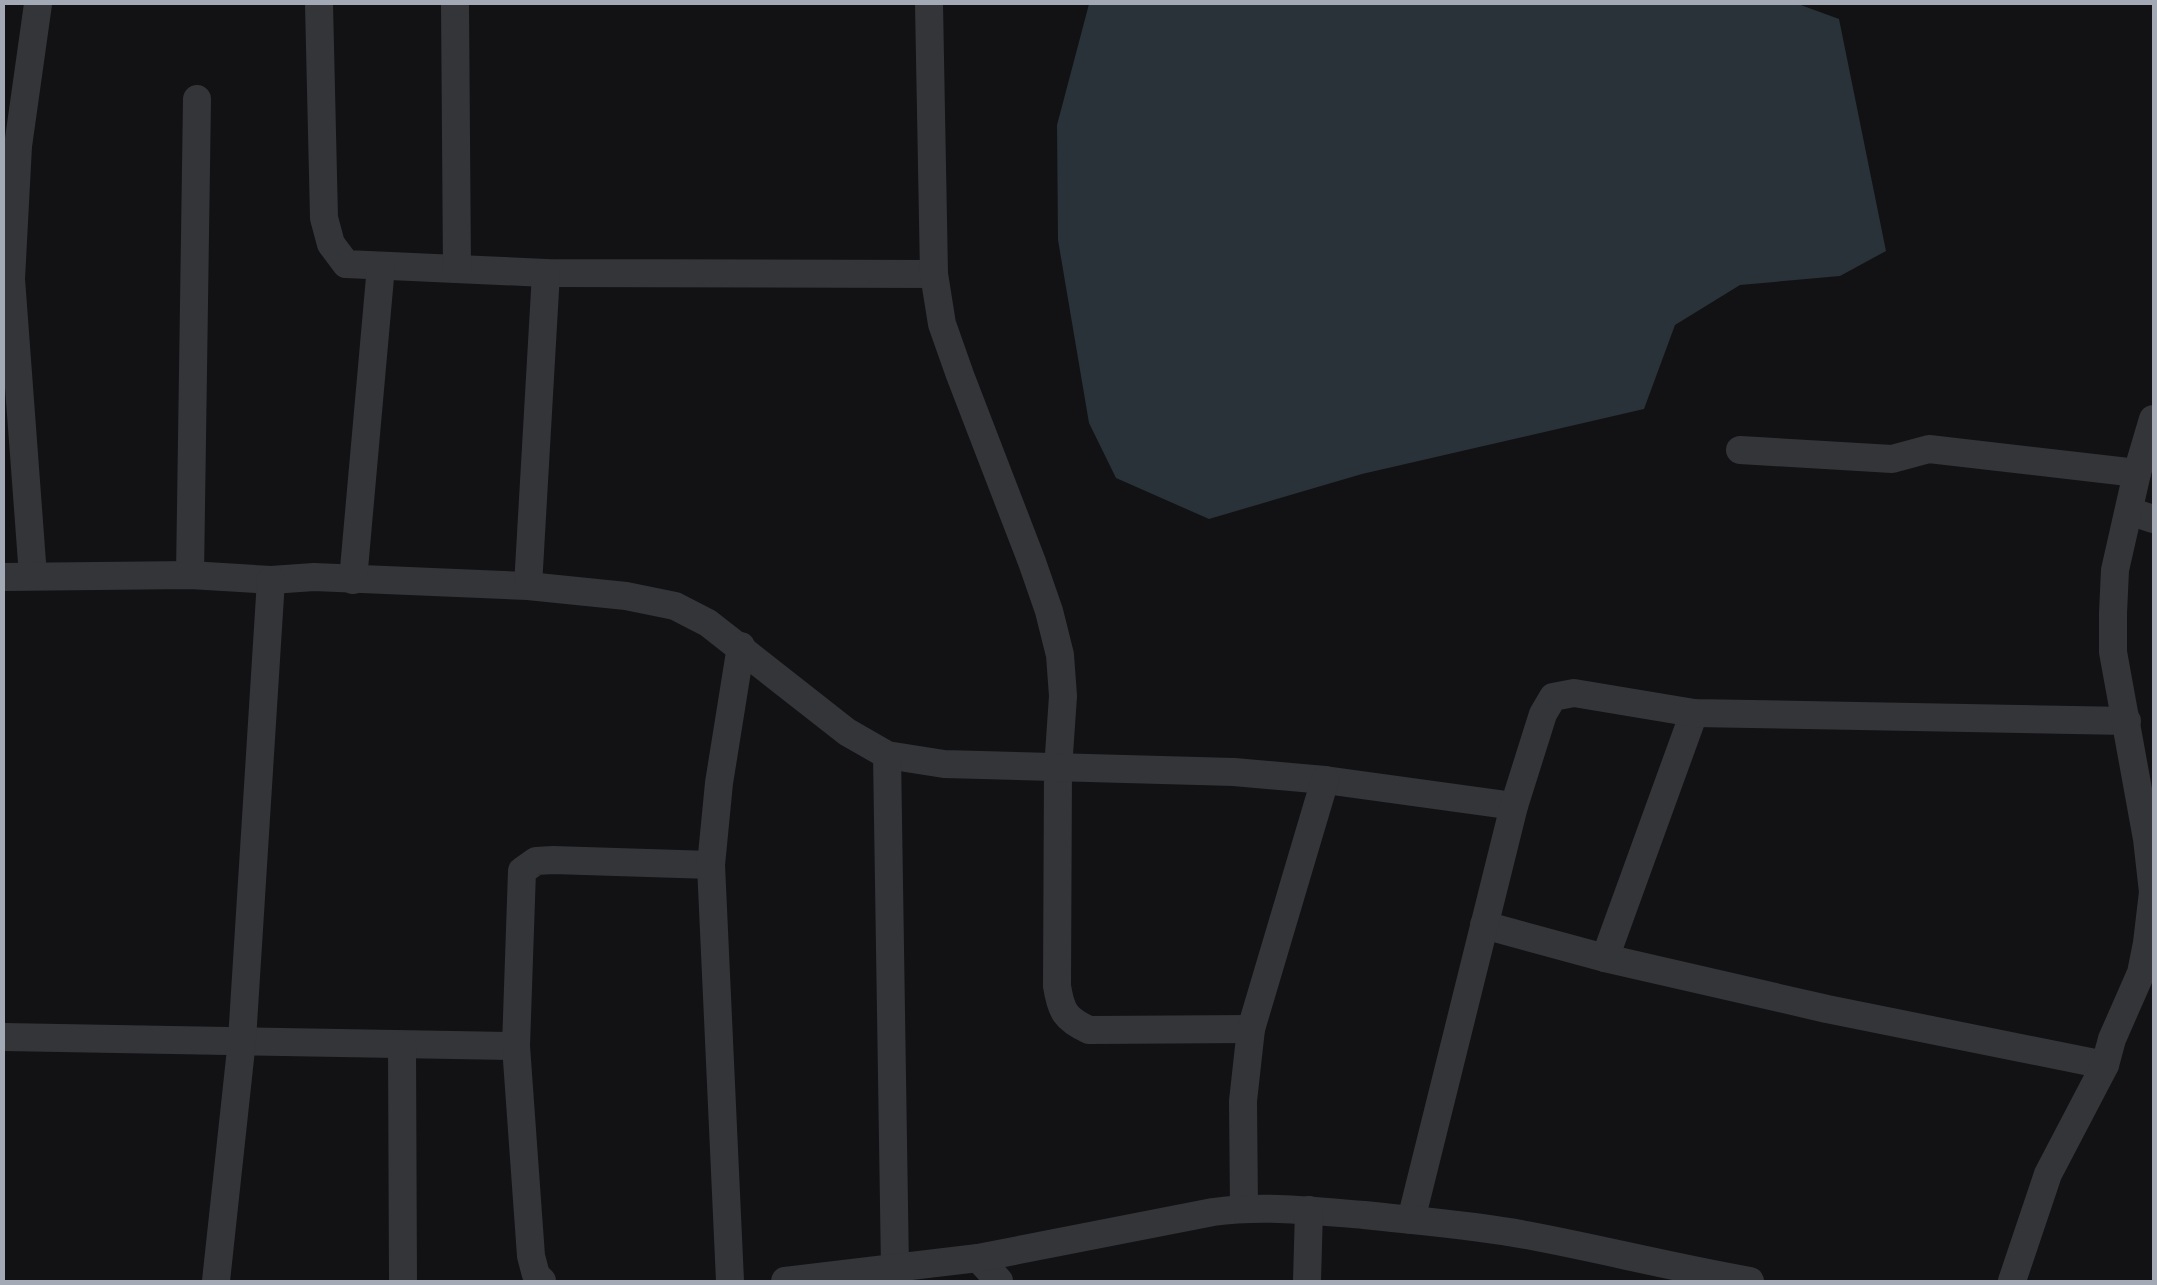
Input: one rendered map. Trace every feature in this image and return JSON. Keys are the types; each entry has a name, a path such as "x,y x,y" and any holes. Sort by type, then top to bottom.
{"street":[{"path":"33,576 12,402 11,279 13,211 18,146 38,4"},
{"path":"319,4 324,218 330,244 346,264 546,273 934,274"},
{"path":"455,4 458,268"},
{"path":"930,4 934,274 942,324 1049,611 1060,655 1063,696 1058,768 1057,986 1060,1007 1075,1024 1089,1030 1251,1029"},
{"path":"190,575 197,99"},
{"path":"353,580 381,266"},
{"path":"528,586 546,273"},
{"path":"2012,1281 2048,1174 2105,1064 2112,1039 2141,973 2147,943 2153,892 2147,839 2127,720 2113,652 2113,613 2115,570 2141,515 2137,473 2153,419"},
{"path":"1740,450 1892,459 1929,449 2137,473"},
{"path":"4,578 33,576 190,575 271,580 314,577 528,586 626,596 675,606 708,623 740,646 847,732 887,755 944,764 1234,772 1324,780 1514,806"},
{"path":"216,1281 242,1040 271,580"},
{"path":"730,1281 710,865 718,791 740,646"},
{"path":"1411,1220 1514,806 1543,714 1553,697 1574,693 1694,713 2127,720"},
{"path":"1605,958 1694,713"},
{"path":"887,755 895,1269"},
{"path":"1244,1208 1243,1101 1251,1029 1324,780"},
{"path":"538,1279 531,1256 516,1046 522,871 536,861 553,860 710,865"},
{"path":"1484,925 1605,958 1827,1009 2105,1064"},
{"path":"4,1037 516,1046"},
{"path":"402,1045 403,1281"},
{"path":"785,1281 978,1258 1213,1212 1244,1208 1309,1210 1411,1220 1526,1235 1688,1271 1750,1281"},
{"path":"1307,1281 1309,1210"},
{"path":"978,1258 999,1281"}],"shaded area":[{"path":"1089,4 1798,4 1839,19 1886,251 1840,276 1740,285 1675,325 1644,409 1362,474 1209,519 1116,478 1089,423 1058,240 1057,125"}]}
